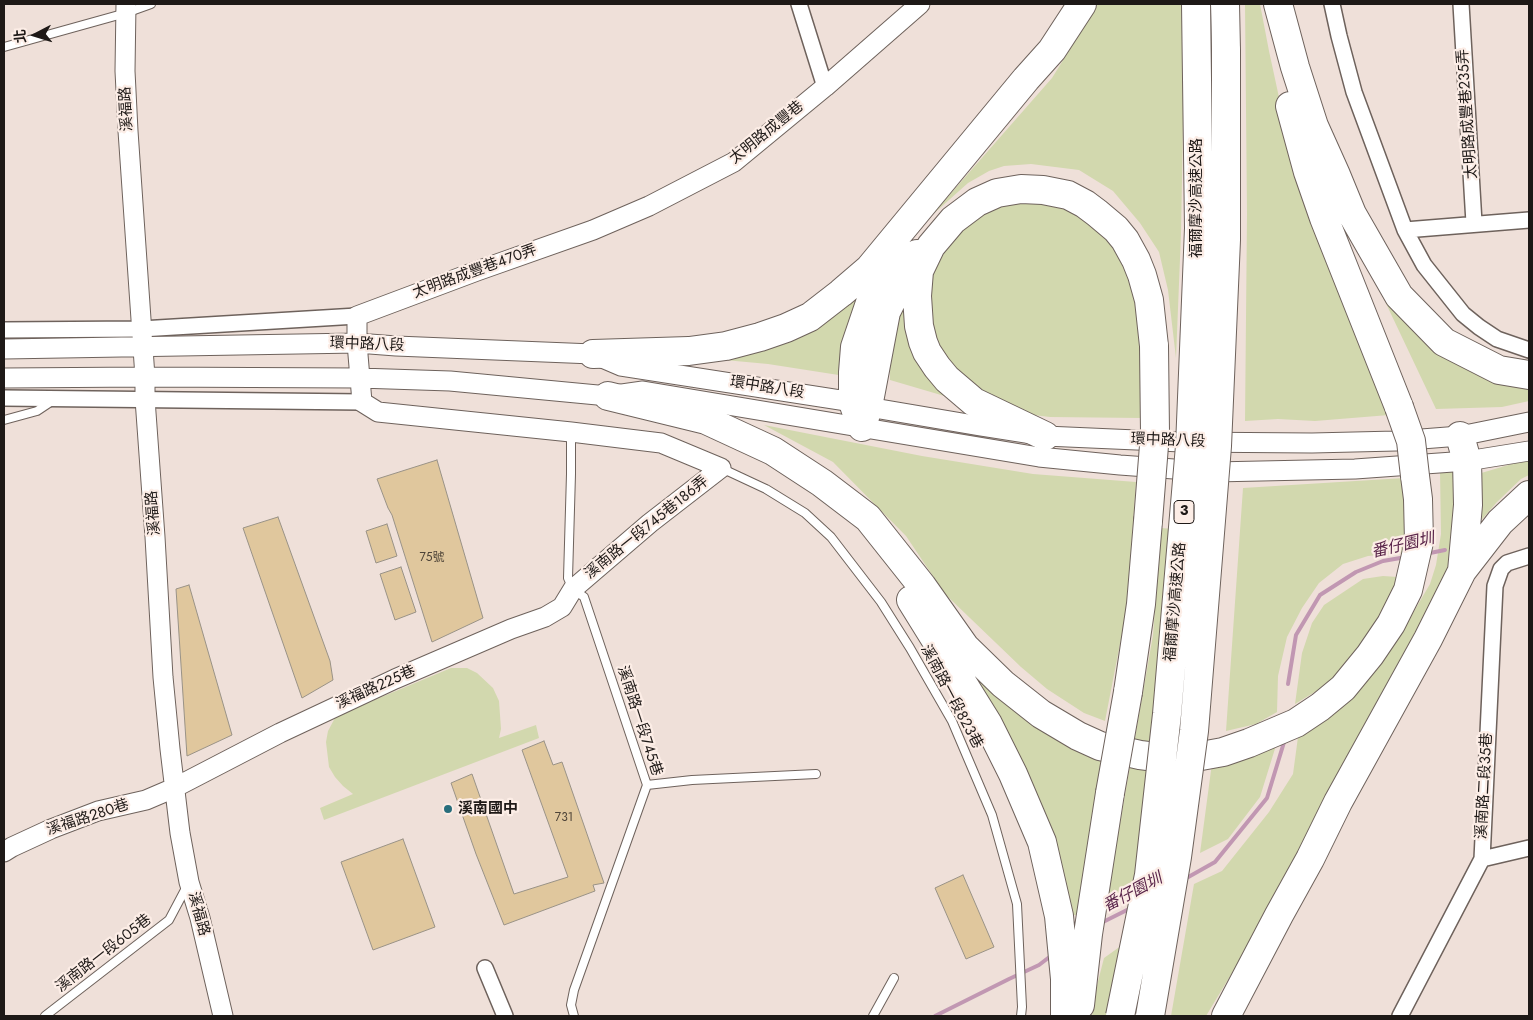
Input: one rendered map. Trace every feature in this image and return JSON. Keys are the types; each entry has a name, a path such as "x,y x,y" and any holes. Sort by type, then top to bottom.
{"highway":[{"path":"592,354 689,351 726,346 760,337 810,317 869,269 1052,50 1082,4"},
{"name":"福爾摩沙高速公路","path":"1120,1016 1149,875 1167,714 1190,446 1199,228 1196,4"},
{"name":"福爾摩沙高速公路","path":"1150,1016 1175,867 1194,731 1217,446 1226,240 1225,4"},
{"path":"608,396 706,420 773,452 822,483 868,518 922,586 965,647 1002,684 1041,714 1078,736 1100,746 1140,755 1179,760 1222,752 1296,723 1320,707 1343,688 1370,655 1391,624 1408,590 1419,542 1418,499 1411,441 1324,218 1308,172 1264,4"},
{"path":"1278,4 1295,67 1314,126 1352,214 1399,296 1444,342 1499,370 1529,375"},
{"path":"861,412 886,312 909,266 933,228 957,207 977,202 997,193 1021,189 1043,190 1068,195 1097,213 1116,229 1125,240 1139,267 1149,300 1154,346 1155,433 1141,604 1089,929 1079,1016"},
{"path":"977,202 953,220 931,246 919,271 917,296 919,326 923,342 927,352 947,379 974,402 1045,436"},
{"path":"861,412 853,372 856,348 874,291 916,211"},
{"path":"1462,571 1468,505 1464,448"},
{"path":"822,483 908,596 988,724 1013,774 1042,842 1059,916 1065,979 1064,1016"},
{"path":"1226,1016 1310,859 1338,802 1428,639 1462,571 1500,522 1529,494"}],"street":[{"path":"799,4 825,87"},
{"name":"太明路成豐巷","path":"593,230 649,206 734,162 825,87 920,4"},
{"path":"1332,4 1338,36 1354,92 1404,230 1424,264 1463,314 1497,338 1529,350"},
{"name":"太明路成豐巷235弄","path":"1461,4 1474,223"},
{"name":"溪福路","path":"126,8 124,71 163,677 180,832 189,882 200,918 223,1016"},
{"path":"1404,230 1529,220"},
{"name":"太明路成豐巷470弄","path":"357,316 476,271 593,230"},
{"path":"357,316 359,378 362,402"},
{"name":"環中路八段","path":"4,349 142,338 357,316"},
{"name":"環中路八段","path":"4,330 142,338 357,343 592,354 621,366 861,412 1039,457 1214,472 1355,469 1464,448 1529,422"},
{"name":"環中路八段","path":"4,378 359,378 450,381 608,396 643,391 861,412 980,426 1045,436 1182,442 1312,443 1396,441 1464,448 1529,451"},
{"path":"4,398 362,402 378,412 661,443 721,468"},
{"name":"溪南路一段745巷186弄","path":"573,588 650,523 721,468"},
{"name":"溪南路二段35巷","path":"1400,1016 1482,859 1495,586 1501,569 1507,563 1529,556"},
{"name":"溪福路225巷","path":"174,788 280,733 377,688 511,629 544,617 562,607 573,588"},
{"name":"溪福路280巷","path":"4,852 51,829 98,812 146,800 174,788"},
{"path":"1482,859 1529,848"},
{"path":"485,968 505,1016"}],"lane":[{"path":"4,48 126,8 151,4"},
{"path":"4,420 37,411 55,398"},
{"name":"溪南路一段745巷","path":"571,432 568,578 573,588 584,597 647,785 574,990 571,1005 574,1016"},
{"name":"溪南路一段823巷","path":"721,468 766,489 805,513 831,537 881,602 952,721 992,815 1017,904 1021,1016"},
{"path":"647,785 692,780 816,774"},
{"name":"溪南路一段605巷","path":"46,1016 169,920 189,882"},
{"path":"873,1016 894,978"}],"green space":[{"path":"1098,4 1183,4 1184,69 1181,234 1176,358 1168,290 1159,252 1140,223 1113,191 1079,170 1031,164 1004,166 989,171 968,183 931,216 1052,78"},
{"path":"1245,4 1260,4 1280,102 1389,415 1315,421 1278,419 1245,421 1247,214"},
{"path":"1055,201 1086,218 1111,238 1134,280 1144,337 1141,418 1050,417 1008,412 964,388 931,338 926,273 954,234 1000,202"},
{"path":"1364,257 1403,310 1529,388 1529,401 1502,407 1436,409"},
{"path":"864,289 845,376 768,364 703,358"},
{"path":"903,296 909,297 958,400 890,380 890,349"},
{"path":"764,425 922,456 1033,474 1136,482 1127,608 1105,721 1084,713 1047,689 1021,667 945,594 906,536 833,462"},
{"path":"1529,461 1529,475 1521,479 1497,502 1478,524 1478,474 1515,463"},
{"path":"1440,470 1456,471 1455,559 1270,910 1206,1016 1171,1016 1194,884 1222,871 1269,812 1293,774 1298,737 1403,630 1430,584 1436,565 1441,534"},
{"path":"1404,478 1406,538 1403,553 1368,556 1343,564 1319,583 1302,608 1287,637 1278,676 1277,712 1256,724 1226,731 1243,488"},
{"path":"1161,528 1174,529 1152,741 1133,890 1106,903 1153,635"},
{"path":"1383,576 1398,577 1382,619 1347,664 1328,684 1295,704 1302,653 1312,623 1324,605 1363,579"},
{"path":"964,659 1106,758 1080,916 1069,914"},
{"path":"451,668 467,668 477,673 493,688 499,701 501,729 499,738 536,725 539,738 324,820 320,808 353,794 335,777 329,767 326,742 328,731 336,716"},
{"path":"1278,739 1260,797 1228,839 1200,853 1212,763"},
{"path":"1125,943 1109,1016 1092,1016 1094,997 1104,958"}],"building":[{"path":"437,460 483,618 432,642 392,515 377,479"},
{"path":"278,517 330,661 333,680 302,698 243,528"},
{"path":"387,524 397,556 376,563 366,531"},
{"path":"401,567 416,612 395,620 380,574"},
{"path":"189,585 232,735 187,756 176,589"},
{"path":"544,741 553,765 562,762 604,883 593,885 595,891 504,925 451,783 472,774 514,894 568,877 522,750"},
{"path":"403,839 435,927 373,950 341,862"},
{"path":"963,875 994,947 966,959 935,888"}],"waterway":[{"name":"番仔園圳","path":"1425,554 1445,550"},
{"name":"番仔園圳","path":"1288,684 1296,635 1320,595 1356,572 1383,561 1406,557"},
{"name":"番仔園圳","path":"1183,880 1215,862 1267,798 1285,739"},
{"name":"番仔園圳","path":"1099,924 1131,908"},
{"name":"番仔園圳","path":"935,1016 1039,965 1052,955"}],"place":[{"name":"溪南國中","path":"448,809"}]}
